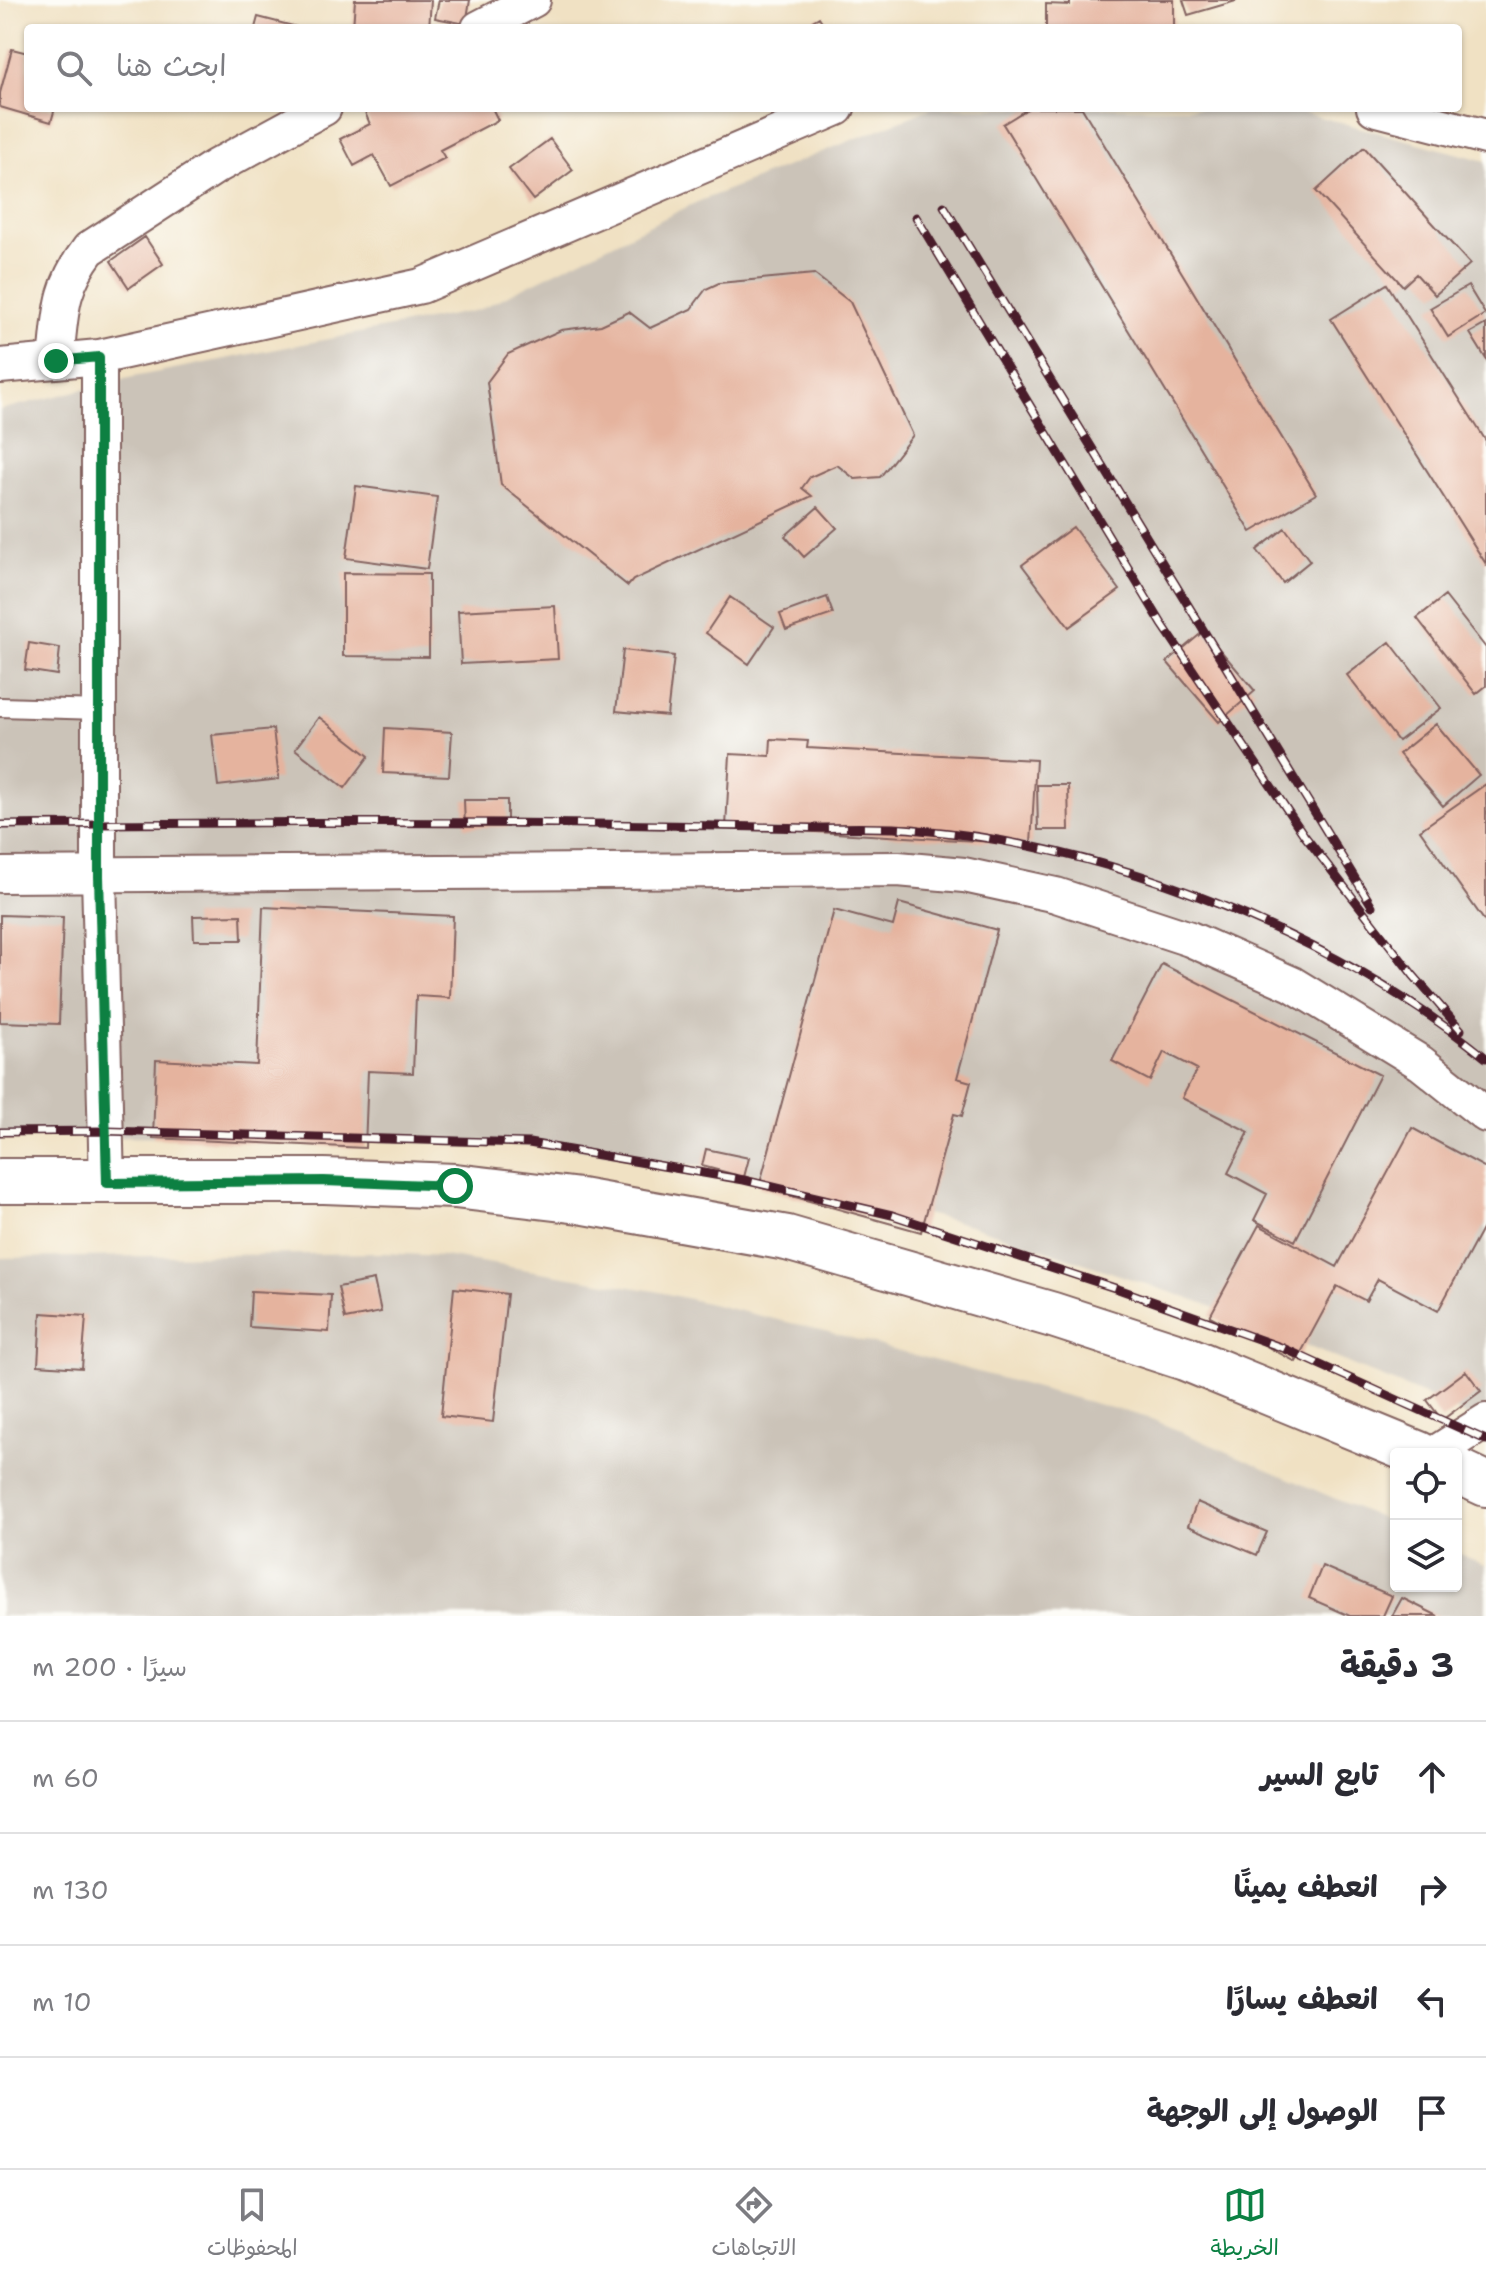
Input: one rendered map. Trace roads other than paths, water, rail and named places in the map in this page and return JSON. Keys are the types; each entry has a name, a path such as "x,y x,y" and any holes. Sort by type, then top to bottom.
{"main road":[{"path":"0,1181 324,1181 455,1186 580,1201 787,1238 1053,1315 1185,1358 1404,1448"},
{"path":"1462,1473 1486,1484"}],"street":[{"path":"487,24 533,0"},
{"path":"56,361 63,296 73,269 89,249 215,167 317,112"},
{"path":"0,366 99,357 421,286 828,112"},
{"path":"1389,112 1486,137"},
{"path":"99,357 99,876 107,1183"},
{"path":"0,875 882,869 964,875 1056,895 1190,939 1292,984 1421,1063 1486,1115"},
{"path":"1443,1448 1486,1421"}],"lane":[{"path":"0,707 100,710"}],"railway":[{"path":"944,206 1372,906"},
{"path":"916,217 1162,624 1304,835 1413,975 1461,1030"},
{"path":"0,825 446,823 880,828 994,839 1069,855 1144,877 1219,904 1292,936 1361,973 1427,1014 1486,1058"},
{"path":"0,1132 106,1131 529,1143 744,1180 892,1215 1121,1290 1283,1348 1486,1440"}]}
